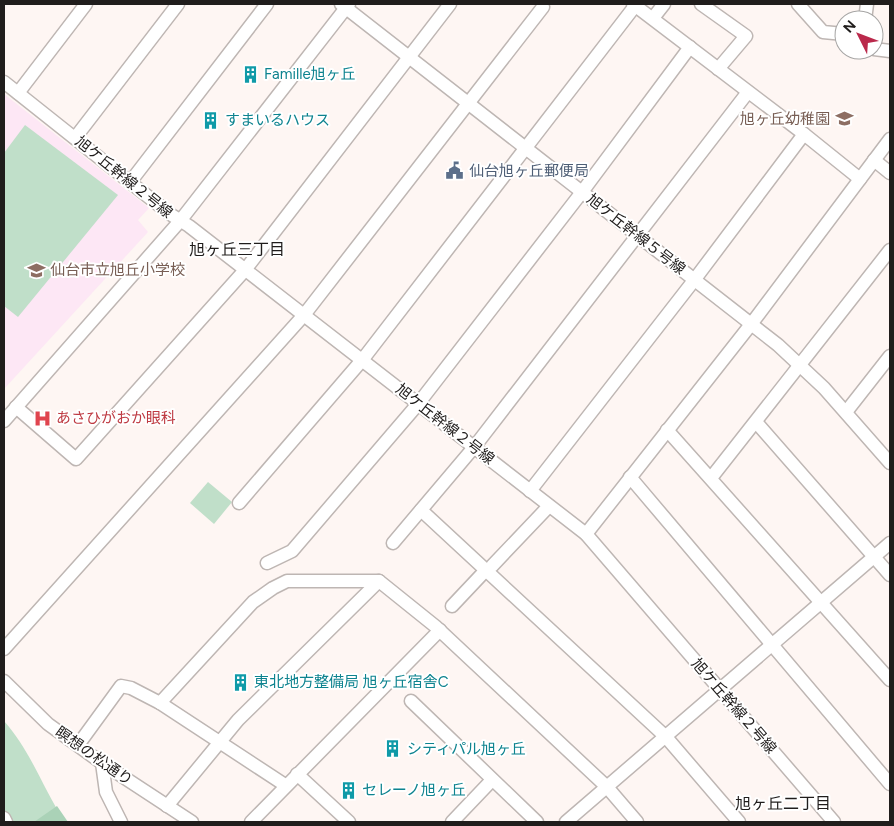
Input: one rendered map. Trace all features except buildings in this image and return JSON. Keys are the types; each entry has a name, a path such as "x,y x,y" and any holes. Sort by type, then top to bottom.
{"street":[{"path":"18,93 86,4"},
{"path":"75,138 178,4"},
{"path":"130,181 268,4"},
{"path":"16,408 76,459 245,270 450,4"},
{"path":"652,18 664,4"},
{"path":"700,4 746,36 718,69"},
{"path":"798,4 823,32 834,33"},
{"path":"4,421 180,221 345,5"},
{"name":"旭ケ丘幹線５号線","path":"345,5 469,104 752,323 801,365 889,459"},
{"path":"4,650 304,314 469,104 543,5"},
{"path":"239,503 363,359 527,149 634,5 860,179"},
{"path":"267,562 292,551 418,404 582,192 690,47"},
{"name":"旭ケ丘幹線２号線","path":"4,82 180,221 363,359 586,534 834,822"},
{"path":"392,543 475,446 748,92"},
{"path":"530,490 695,279 804,134"},
{"path":"586,534 752,323 890,139"},
{"path":"874,160 890,173"},
{"path":"711,478 890,250"},
{"path":"846,412 890,356"},
{"path":"756,422 890,575"},
{"path":"667,430 890,680"},
{"path":"630,477 890,784"},
{"path":"452,606 549,506"},
{"path":"421,510 488,568 666,737 739,822"},
{"path":"566,822 890,543"},
{"path":"160,703 253,602 273,588 287,581 379,581 440,630 607,787 637,822"},
{"path":"167,806 238,720 379,581"},
{"path":"251,822 440,630"},
{"name":"瞑想の松通り","path":"4,681 48,724 102,763 192,822"},
{"path":"78,745 120,686 131,688 160,703 285,786"},
{"path":"411,700 537,822"},
{"path":"102,763 106,792 121,822"},
{"path":"297,774 349,822"},
{"path":"452,822 492,780"},
{"path":"4,818 6,822"}],"shaded area":[{"name":"仙台市立旭丘小学校","path":"4,94 149,208 138,220 148,232 4,389"}],"green space":[{"name":"仙台市立旭丘小学校","path":"25,125 118,195 18,317 4,306 4,153"},
{"path":"208,482 232,502 214,524 190,503"},
{"path":"4,721 22,745 65,822 4,822"},
{"path":"57,806 68,822 34,822"}],"place":[{"name":"Famille旭ヶ丘","path":"250,74"},
{"name":"旭ヶ丘幼稚園","path":"844,119"},
{"name":"すまいるハウス","path":"211,120"},
{"name":"仙台旭ヶ丘郵便局","path":"455,171"},
{"name":"仙台市立旭丘小学校","path":"36,270"},
{"name":"あさひがおか眼科","path":"42,418"},
{"name":"東北地方整備局 旭ヶ丘宿舎C","path":"240,682"},
{"name":"シティパル旭ヶ丘","path":"393,749"},
{"name":"セレーノ旭ヶ丘","path":"348,790"}],"district":[{"name":"旭ヶ丘三丁目","path":"237,249"},
{"name":"旭ヶ丘二丁目","path":"783,803"}]}
